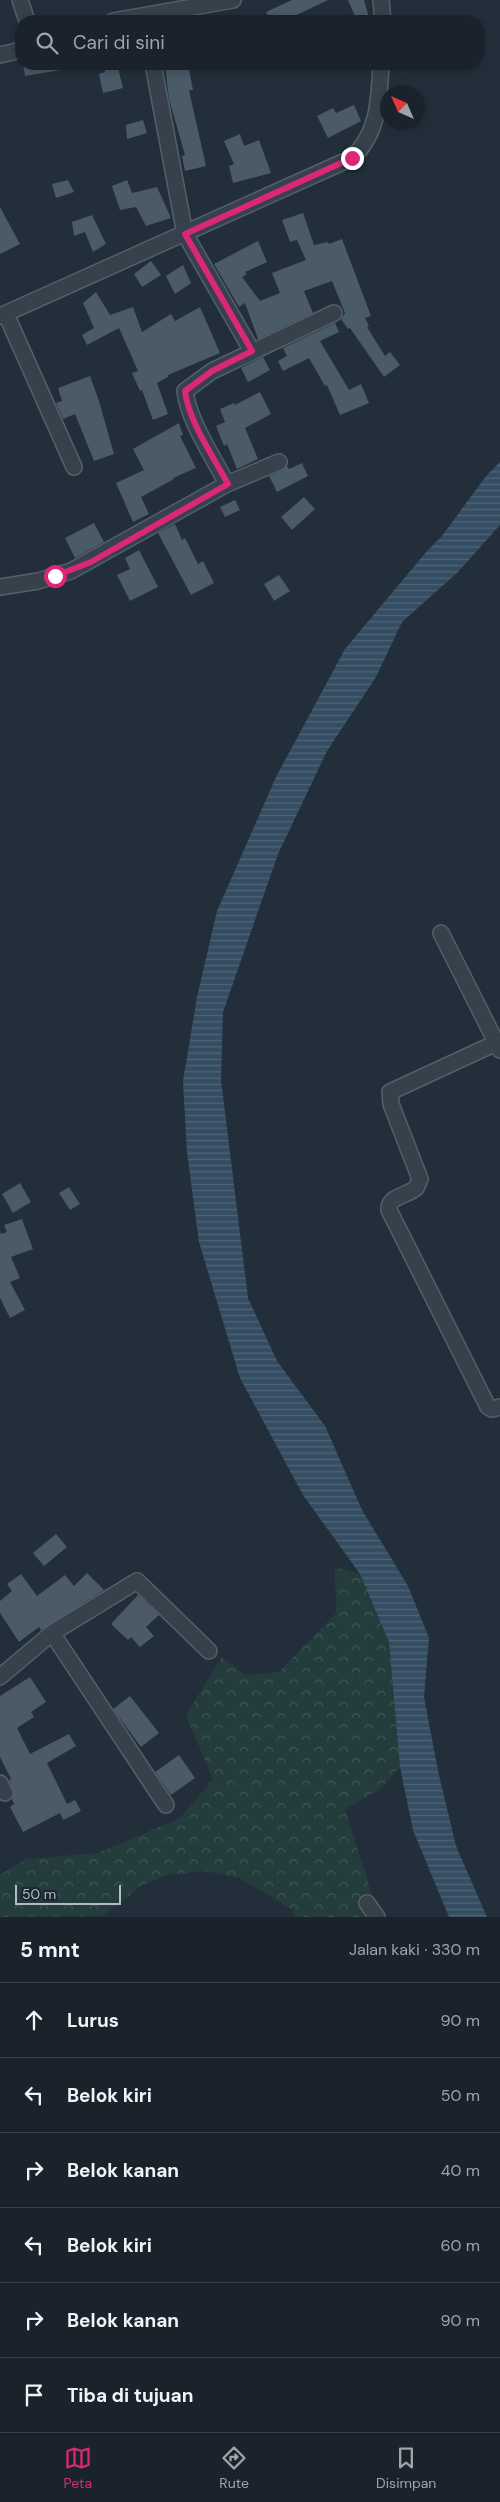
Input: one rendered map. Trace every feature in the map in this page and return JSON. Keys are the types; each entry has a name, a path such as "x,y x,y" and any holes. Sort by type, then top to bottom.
{"street":[{"path":"20,0 25,15"},
{"path":"160,15 233,0"},
{"path":"381,0 382,15"},
{"path":"0,55 15,51"},
{"path":"154,70 185,234 252,351"},
{"path":"74,467 3,315 352,158 365,145 374,122 380,70"},
{"path":"228,484 196,423 186,400 185,391 212,371 334,313"},
{"path":"0,586 38,580 71,571 228,484 279,462"},
{"path":"442,933 498,1046 390,1092 391,1104 420,1179 420,1184 413,1191 392,1200 389,1204 389,1210 488,1407 492,1409 500,1407"},
{"path":"0,1677 52,1634 136,1581 208,1651"},
{"path":"52,1634 166,1805"},
{"path":"367,1903 377,1917"}],"green space":[{"path":"335,1567 360,1574 389,1642 400,1767 380,1789 345,1809 379,1917 294,1917 293,1910 239,1878 205,1871 167,1875 142,1885 103,1916 0,1917 0,1875 27,1859 98,1853 180,1818 213,1779 186,1715 222,1657 246,1675 279,1672 336,1613"}],"water":[{"path":"500,462 500,525 458,572 402,622 376,677 327,751 278,854 223,1012 221,1080 248,1298 277,1361 325,1426 362,1510 408,1586 429,1638 424,1697 438,1771 456,1846 487,1917 449,1917 413,1830 400,1767 389,1642 360,1574 303,1495 240,1378 199,1242 187,1152 183,1081 197,997 217,911 276,777 345,649 427,551 442,536 486,476"}],"building":[{"path":"292,0 328,0 297,15 268,15 266,12"},
{"path":"348,0 364,0 368,15 354,15"},
{"path":"24,70 61,70 25,76"},
{"path":"104,70 118,70 123,88 103,93 99,74 105,72"},
{"path":"166,70 189,70 193,90 189,90 206,166 185,171 182,156 185,155 169,99"},
{"path":"354,105 361,121 328,138 317,116 333,108 336,113"},
{"path":"143,120 147,133 127,139 126,125"},
{"path":"240,134 244,146 259,140 271,173 233,183 229,166 234,164 224,141"},
{"path":"68,180 74,192 56,198 52,184"},
{"path":"127,180 132,193 157,187 171,218 146,226 136,207 120,210 112,186"},
{"path":"0,207 20,244 0,254"},
{"path":"303,213 314,245 328,242 329,244 342,239 371,316 365,318 369,326 367,327 385,356 390,352 400,365 384,377 350,328 348,329 341,319 345,313 332,281 304,291 313,313 258,339 245,303 239,307 214,264 258,241 267,262 245,272 247,274 242,277 260,301 280,293 272,273 306,260 297,240 290,242 282,220"},
{"path":"92,215 106,244 93,252 85,232 74,236 72,222"},
{"path":"151,261 161,275 142,287 134,274"},
{"path":"183,265 191,283 175,294 166,276"},
{"path":"96,292 110,315 133,307 142,332 171,314 175,321 200,307 220,353 168,375 168,377 157,383 168,414 153,420 142,390 140,391 132,373 138,371 119,328 87,345 82,335 94,328 83,303"},
{"path":"335,323 339,332 320,341 349,390 361,384 369,403 340,415 327,385 325,386 309,358 283,371 278,361 287,356 283,348"},
{"path":"263,357 270,370 248,382 241,368"},
{"path":"90,376 114,454 94,461 75,414 63,419 56,403 62,401 58,388"},
{"path":"260,392 271,414 245,428 258,459 237,469 227,444 224,446 216,426 225,422 220,409 234,403 235,405"},
{"path":"179,423 183,435 180,436 196,468 173,478 141,497 149,514 133,522 116,483 144,470 133,449"},
{"path":"302,463 308,476 277,492 269,476 283,470 287,466 289,469"},
{"path":"304,497 315,509 292,530 281,517"},
{"path":"235,500 240,510 225,517 220,507"},
{"path":"94,523 104,542 75,558 65,538"},
{"path":"175,524 182,540 185,538 198,564 203,561 214,583 191,595 158,533"},
{"path":"139,550 158,587 130,601 117,575 130,569 125,558"},
{"path":"279,575 290,591 274,601 264,584"},
{"path":"20,1183 31,1202 13,1213 2,1194"},
{"path":"69,1187 80,1204 70,1210 59,1193"},
{"path":"22,1219 33,1249 11,1257 20,1278 10,1282 25,1310 10,1318 0,1298 0,1231 1,1234 7,1232 4,1225"},
{"path":"56,1534 67,1547 44,1566 33,1553"},
{"path":"87,1573 104,1590 41,1630 39,1627 19,1642 0,1613 0,1601 12,1591 7,1584 21,1574 37,1596 65,1575 74,1586"},
{"path":"138,1595 159,1615 146,1627 154,1636 140,1647 131,1637 128,1640 111,1624"},
{"path":"30,1677 46,1702 31,1712 34,1717 17,1728 30,1754 69,1734 76,1746 47,1763 67,1804 75,1800 81,1811 63,1820 60,1813 23,1832 10,1807 14,1804 12,1799 14,1793 9,1780 11,1779 0,1757 0,1696"},
{"path":"130,1696 159,1733 141,1747 113,1709"},
{"path":"179,1755 195,1778 171,1795 155,1772"}],"route":[{"path":"55,576 91,562 228,484 196,423 186,400 185,391 212,371 252,351 185,234 352,158"}]}
